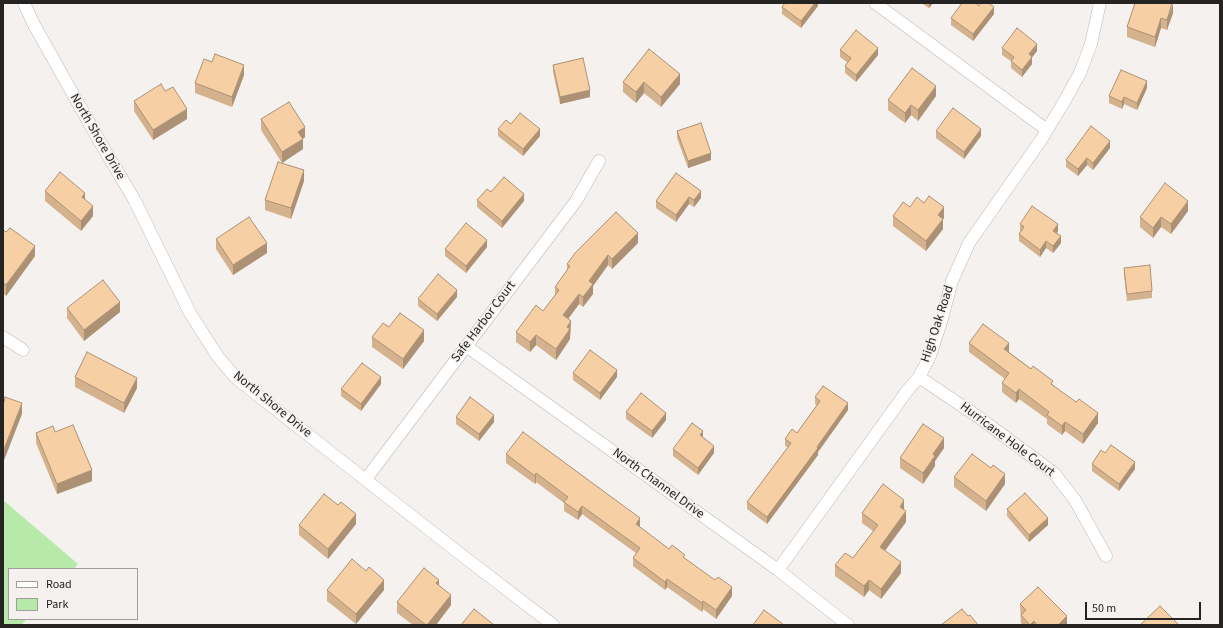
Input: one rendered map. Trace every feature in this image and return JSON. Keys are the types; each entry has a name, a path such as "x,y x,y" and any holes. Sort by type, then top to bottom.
{"street":[{"name":"North Shore Drive","path":"24,3 33,23 135,201 190,313 218,357 237,379 553,625"},
{"path":"874,3 1047,130"},
{"name":"High Oak Road","path":"778,570 907,391 919,377 930,356 952,281 969,243 1047,130 1080,73 1091,44 1100,3"},
{"name":"Safe Harbor Court","path":"366,479 576,200 599,162"},
{"path":"3,337 23,350"},
{"name":"North Channel Drive","path":"466,346 778,570 848,625"},
{"name":"Hurricane Hole Court","path":"919,377 977,416 1054,474 1075,500 1106,556"}],"green space":[{"path":"3,500 78,564 75,568 8,568 8,620 26,620 21,625 3,625"}],"building":[{"path":"785,3 815,3 801,21 782,7"},
{"path":"962,3 975,3 979,6 981,3 988,3 994,7 973,34 951,18"},
{"path":"1135,3 1172,3 1167,20 1161,18 1155,37 1127,27"},
{"path":"1017,28 1037,44 1029,54 1032,57 1022,70 1011,61 1014,57 1002,48"},
{"path":"856,30 878,48 856,75 845,66 851,58 840,50"},
{"path":"649,49 680,74 661,97 644,82 636,92 623,82"},
{"path":"215,54 244,65 232,97 195,83 204,59 212,62"},
{"path":"583,58 590,90 560,97 553,65"},
{"path":"912,68 936,86 918,110 911,105 905,113 888,100"},
{"path":"1121,70 1147,81 1137,103 1124,97 1122,102 1109,96"},
{"path":"161,84 165,91 173,87 187,109 153,130 134,101"},
{"path":"289,102 305,127 298,132 303,139 282,152 261,119"},
{"path":"953,108 981,129 964,152 936,131"},
{"path":"520,113 540,129 523,149 498,129 506,120 511,124"},
{"path":"701,123 711,153 688,161 677,131"},
{"path":"1091,126 1110,141 1093,163 1087,158 1078,169 1066,160"},
{"path":"278,162 304,170 291,208 265,200"},
{"path":"60,172 85,193 82,197 93,206 81,221 45,191"},
{"path":"676,173 701,191 694,200 689,197 676,215 656,201"},
{"path":"504,177 524,194 502,221 477,200 487,189 491,192"},
{"path":"1165,183 1188,201 1171,224 1161,217 1153,228 1140,217"},
{"path":"929,196 944,207 938,215 943,219 926,241 893,216 903,202 910,207 917,197 924,203"},
{"path":"1032,206 1058,224 1053,231 1061,236 1053,246 1046,241 1040,250 1019,234 1024,227 1020,224"},
{"path":"616,212 638,233 612,259 608,255 589,281 593,284 583,297 579,294 563,315 571,321 567,327 570,329 556,349 536,335 530,342 516,332 536,305 543,311 559,290 555,287 570,266 567,264 575,253"},
{"path":"249,217 267,243 233,265 216,239"},
{"path":"466,223 487,240 466,266 445,249"},
{"path":"10,228 35,246 6,285 3,283 3,230 6,232"},
{"path":"1150,265 1152,291 1127,294 1124,268"},
{"path":"438,274 457,290 437,314 418,299"},
{"path":"103,280 120,302 84,330 67,308"},
{"path":"400,313 424,330 403,359 372,337 383,323 389,327"},
{"path":"983,324 1009,343 1004,349 1031,369 1033,366 1053,381 1051,384 1076,402 1079,399 1098,413 1083,434 1065,422 1062,426 1047,415 1049,412 1019,389 1016,393 1002,383 1009,373 969,343"},
{"path":"590,350 617,370 600,393 573,373"},
{"path":"87,352 137,378 124,403 75,377"},
{"path":"362,363 381,377 361,404 341,389"},
{"path":"823,386 848,403 817,447 818,448 767,517 747,502 791,443 785,439 792,429 797,433 820,401 815,397"},
{"path":"641,393 666,413 652,431 626,412"},
{"path":"5,397 22,403 3,452 3,402"},
{"path":"470,397 494,415 479,434 456,417"},
{"path":"692,423 703,431 700,435 714,446 698,468 673,449"},
{"path":"923,424 944,438 933,454 935,456 923,473 900,458"},
{"path":"73,425 92,470 57,484 36,433 53,426 55,432"},
{"path":"523,432 640,518 636,524 669,549 672,545 685,555 683,557 715,580 718,577 732,587 716,610 703,601 702,603 667,579 665,582 633,558 640,548 582,506 578,512 564,502 568,497 536,473 535,476 506,454"},
{"path":"1111,445 1135,462 1119,484 1092,464 1101,450 1105,453"},
{"path":"972,454 991,468 993,465 1005,474 986,501 954,477"},
{"path":"883,484 904,500 900,507 906,511 880,547 901,562 881,589 869,580 864,586 835,565 845,553 853,558 878,525 862,513"},
{"path":"1025,493 1048,518 1029,535 1007,509"},
{"path":"324,494 338,505 341,502 356,514 328,549 299,525"},
{"path":"352,559 366,571 369,567 384,580 356,614 327,590"},
{"path":"424,568 439,580 436,583 451,595 427,625 397,602"},
{"path":"1038,587 1067,616 1058,625 1037,625 1034,621 1030,625 1021,615 1026,610 1020,604"},
{"path":"1160,606 1178,624 1177,625 1140,625"},
{"path":"474,609 494,625 461,625"},
{"path":"962,609 968,616 970,615 978,625 941,625"},
{"path":"764,610 784,625 753,625"}]}
